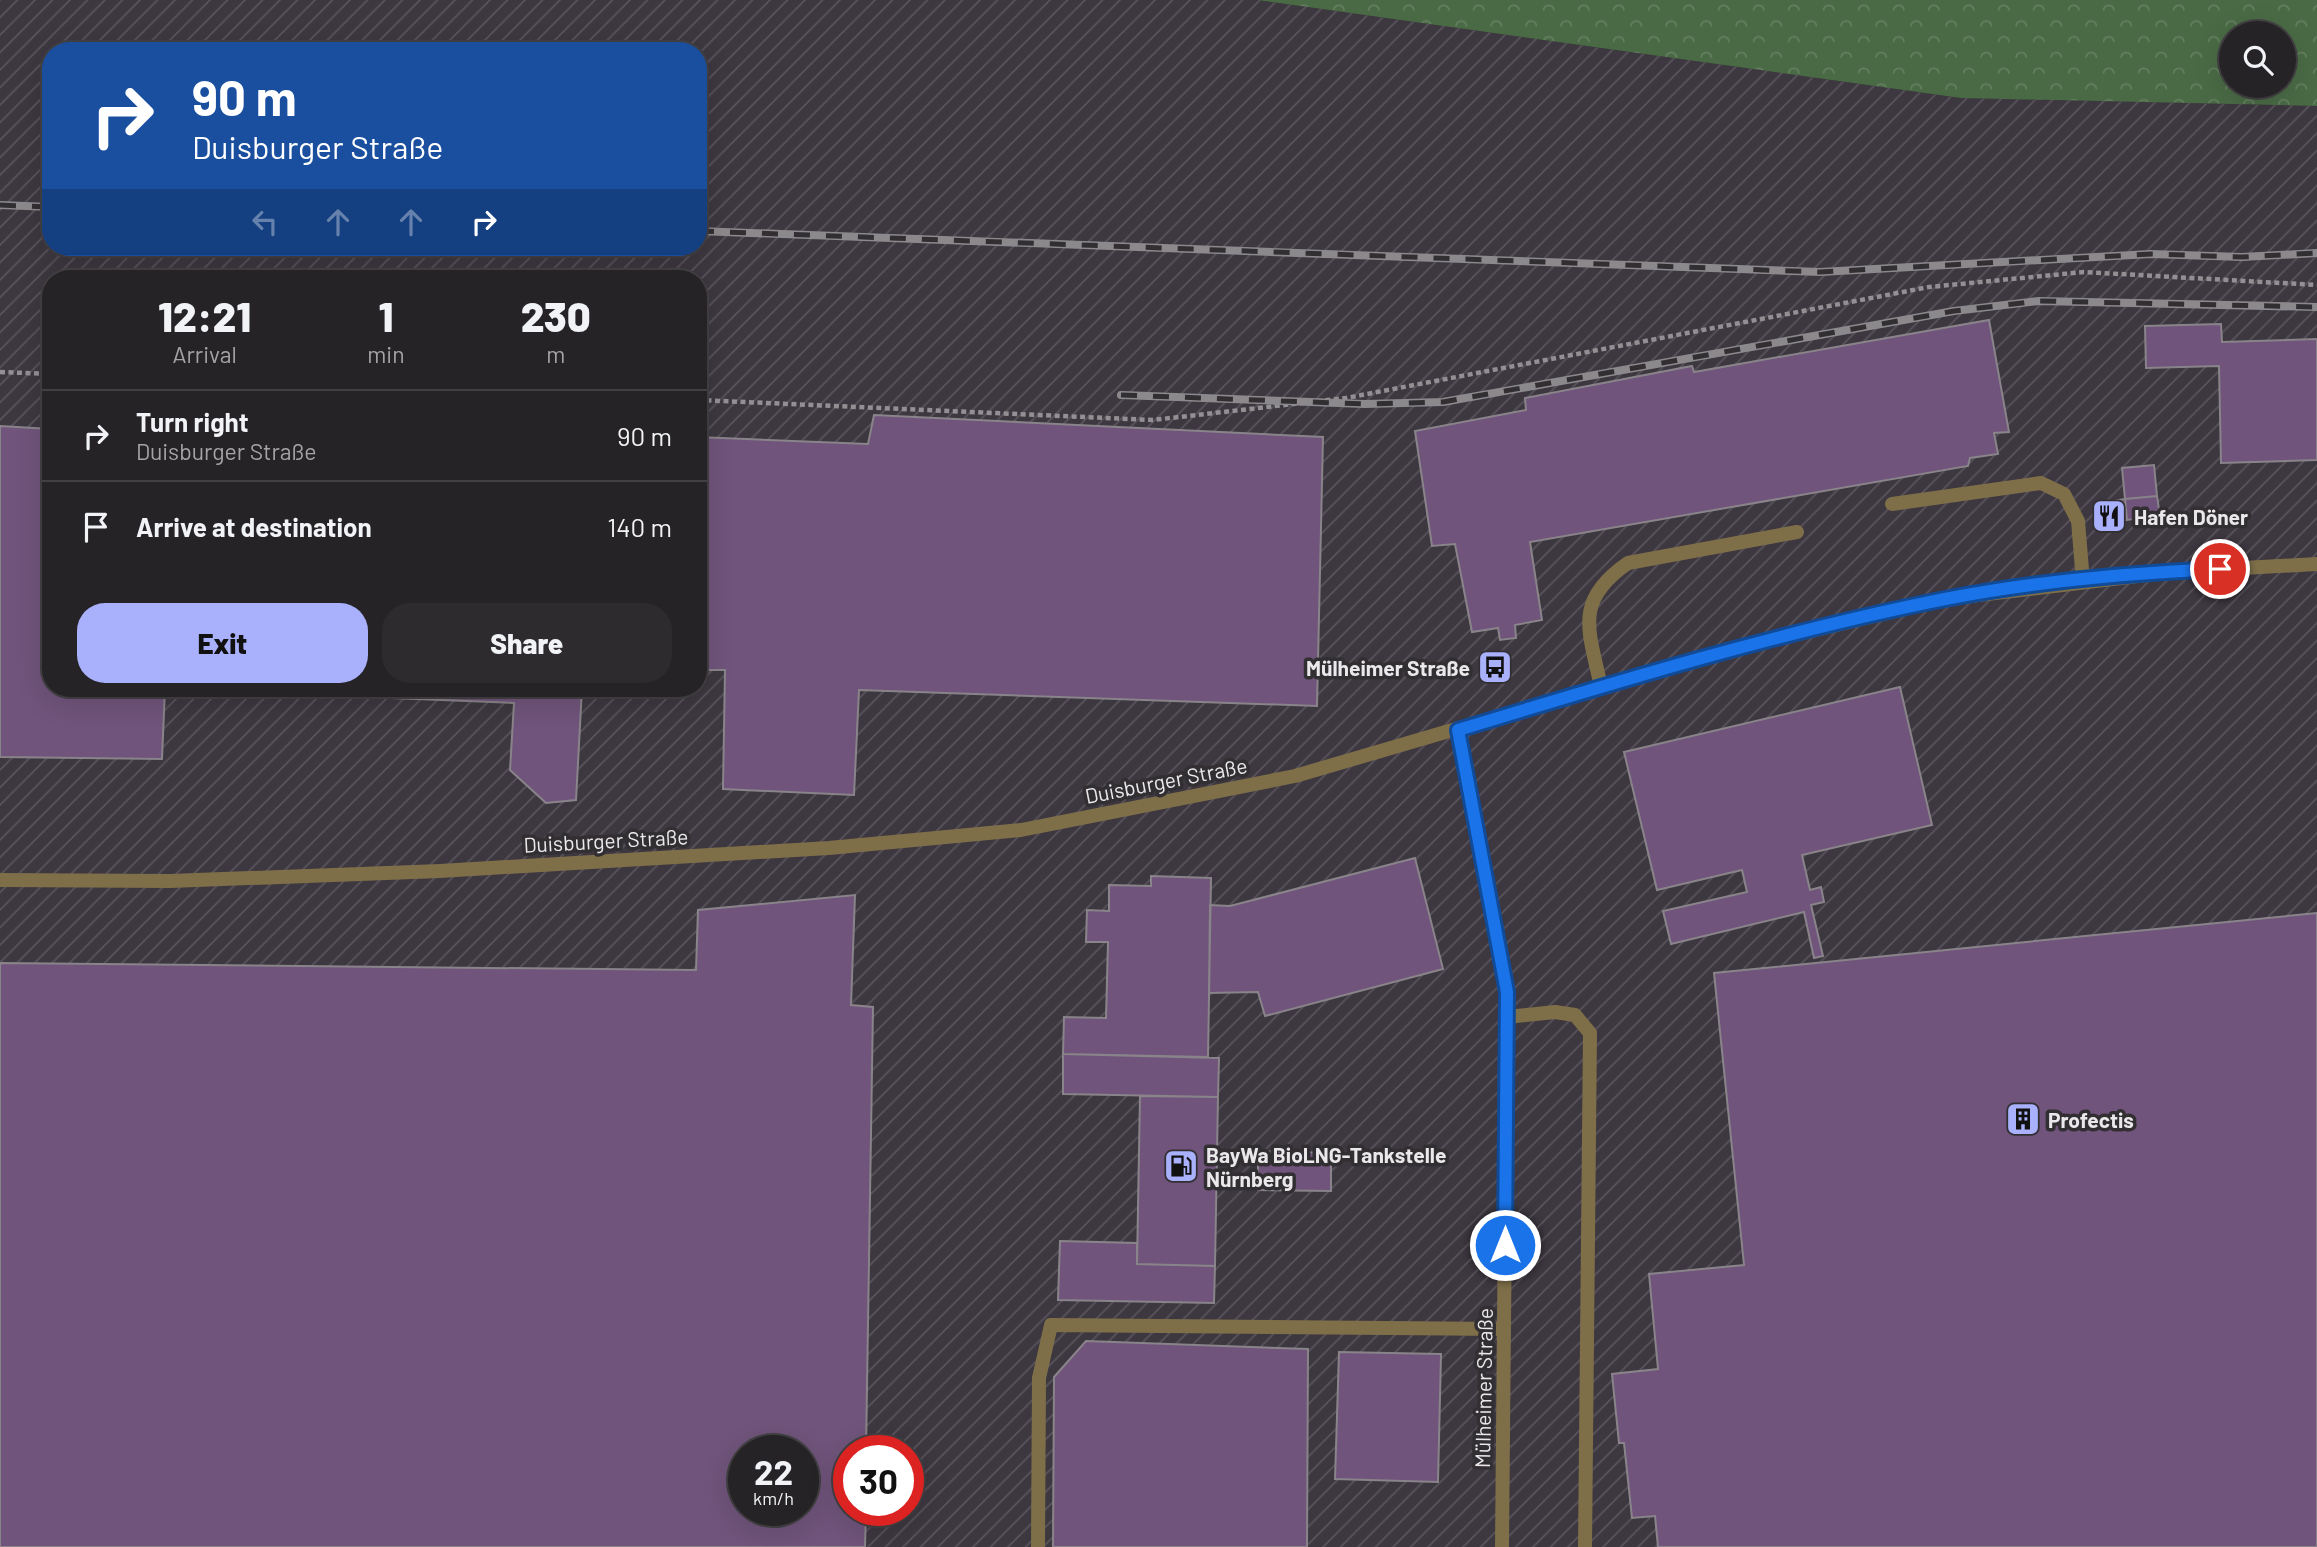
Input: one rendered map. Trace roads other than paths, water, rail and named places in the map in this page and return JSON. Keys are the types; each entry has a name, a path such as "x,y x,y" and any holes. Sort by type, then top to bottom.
{"street":[{"path":"1892,504 2041,483 2064,494 2078,521 2083,582"},
{"path":"1601,687 1590,636 1591,601 1605,579 1628,564 1797,532"},
{"name":"Duisburger Straße","path":"0,880 170,881 440,871 829,848 1021,830 1295,776 1706,656 1945,599 2171,572 2317,564"},
{"name":"Mülheimer Straße","path":"1458,730 1507,992 1502,1547"},
{"path":"1506,1017 1555,1012 1574,1014 1590,1033 1585,1547"},
{"path":"1038,1547 1039,1378 1051,1325 1504,1329"}],"railway":[{"path":"0,205 42,207"},
{"path":"707,231 1820,272 2151,254 2242,257 2317,253"},
{"path":"1121,395 1365,404 1443,402 1954,311 2039,301 2317,307"}],"place":[{"name":"Hafen Döner","path":"2109,516"},
{"name":"Mülheimer Straße","path":"1495,667"},
{"name":"Profectis","path":"2023,1119"},
{"name":"BayWa BioLNG-Tankstelle Nürnberg","path":"1181,1166"}]}
